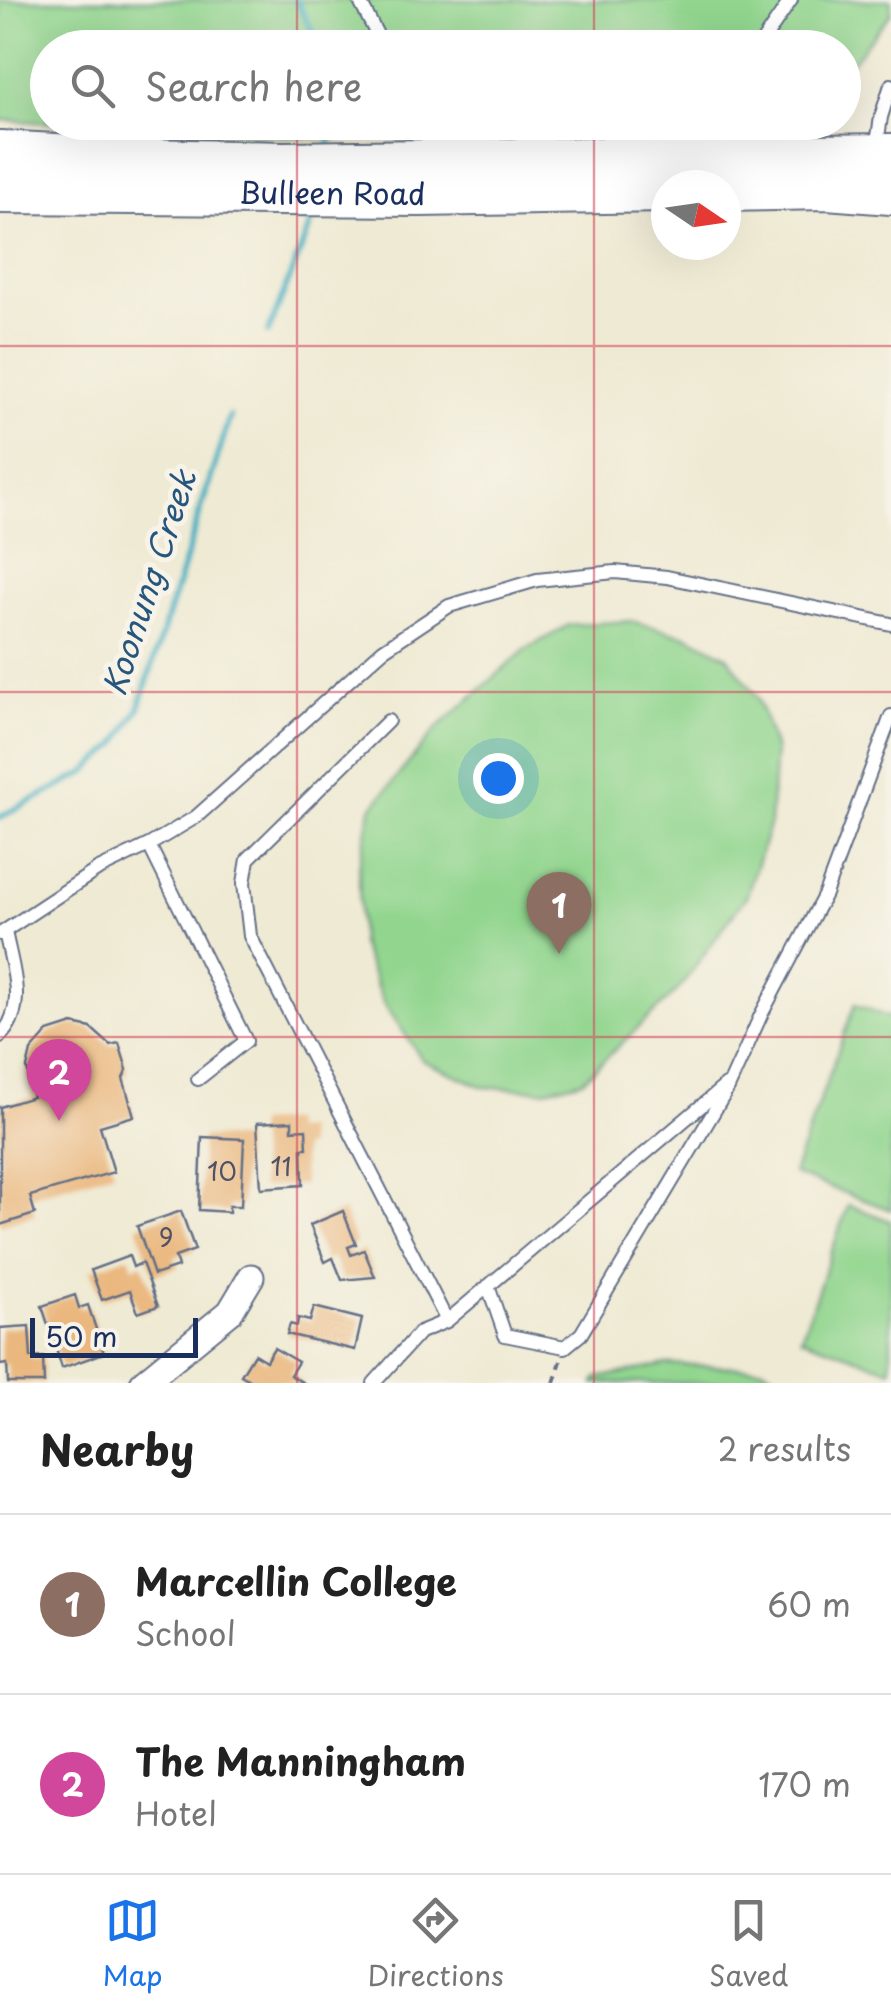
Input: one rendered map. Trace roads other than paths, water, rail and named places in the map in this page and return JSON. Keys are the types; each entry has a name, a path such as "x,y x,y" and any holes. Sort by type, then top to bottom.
{"highway":[{"name":"Bulleen Road","path":"0,152 651,189"},
{"name":"Bulleen Road","path":"0,192 421,178 883,173"},
{"path":"741,190 827,188 883,173"}],"street":[{"path":"142,1383 230,1312 250,1277"}],"lane":[{"path":"358,0 374,30"},
{"path":"770,30 791,0"},
{"path":"883,173 880,117 891,85"},
{"path":"0,1036 12,1021 16,1007 2,933 97,870 196,816 383,650 448,606 537,580 615,572 667,577 891,624"},
{"path":"488,1286 504,1335 565,1347 580,1334 731,1081 760,1014 826,894 891,716"},
{"path":"388,722 248,859 244,883 250,936 447,1321"},
{"path":"149,845 246,1041 198,1079"},
{"path":"374,1383 420,1332 447,1321 731,1081"}],"waterway":[{"name":"Koonung Creek","path":"296,0 312,30"},
{"name":"Koonung Creek","path":"329,147 330,140"},
{"name":"Koonung Creek","path":"268,333 314,208"},
{"name":"Koonung Creek","path":"0,817 85,773 117,744 139,708 230,416"}],"place":[{"name":"Marcellin College","path":"559,954"},
{"name":"The Manningham","path":"59,1121"}]}
